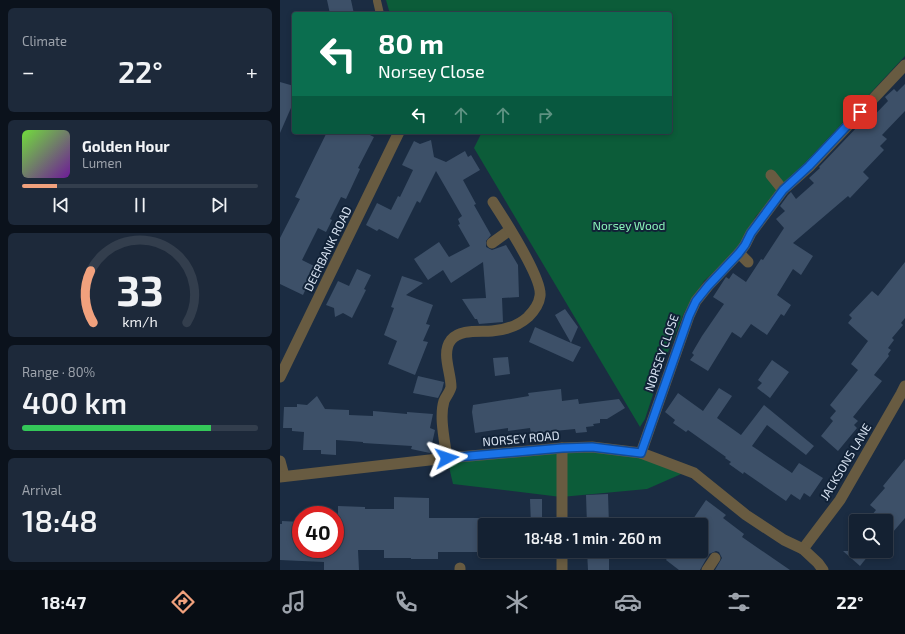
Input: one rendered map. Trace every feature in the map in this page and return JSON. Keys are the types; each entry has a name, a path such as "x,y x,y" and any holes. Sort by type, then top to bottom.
{"street":[{"name":"NORSEY CLOSE","path":"641,453 693,306 708,286 739,253 751,233 783,190 809,166 905,65"},
{"name":"DEERBANK ROAD","path":"280,377 398,134"},
{"path":"771,175 783,190"},
{"path":"447,458 442,417 444,401 451,388 447,355 451,340 461,333 493,331 506,329 516,325 525,320 533,312 540,296 536,276 493,202"},
{"path":"492,243 510,230"},
{"path":"739,253 748,262"},
{"name":"JACKSONS LANE","path":"803,549 840,500 902,394 905,386"},
{"name":"NORSEY ROAD","path":"282,477 447,458 562,448 592,447 641,453 694,473 746,515 784,540 803,549 818,563 823,570"},
{"path":"562,448 562,518"},
{"path":"280,461 282,477"},
{"path":"562,558 562,570"},
{"path":"707,570 715,558"}],"lane":[{"path":"377,1 380,12"}],"green space":[{"name":"Norsey Wood","path":"386,0 905,0 905,56 756,216 742,241 726,261 704,281 684,313 662,367 645,419 640,427 474,148 481,134 672,134 672,12 389,12"},
{"path":"619,450 688,471 647,489 561,497 453,484 447,458"}],"building":[{"path":"327,0 351,0 354,12 330,12"},
{"path":"280,82 292,85 292,106 280,133"},
{"path":"905,84 905,111 882,135 887,139 880,146 884,150 863,172 869,178 850,198 848,196 793,243 813,256 801,275 793,269 777,295 791,305 784,316 781,314 767,335 751,324 741,338 732,332 708,371 690,360 694,355 692,353 702,336 724,304 713,297 726,277 729,279 733,273 746,282 761,259 763,260 784,228 776,219 785,211 780,206 788,195 791,192 796,199 814,183 809,178 820,168 819,167 859,125 862,128 888,101 885,97 894,89 897,92"},
{"path":"326,134 368,134 374,137 358,168 360,169 346,199 341,197 330,219 332,220 326,232 318,228 302,260 316,267 303,295 280,284 280,238 300,199 295,197"},
{"path":"431,140 434,157 446,162 465,151 468,157 471,155 480,170 463,180 476,204 474,205 491,235 486,241 486,247 492,250 506,245 518,265 519,297 502,298 503,322 479,324 462,299 486,298 483,262 451,283 443,270 428,280 414,259 439,242 449,257 470,246 458,225 460,224 458,219 462,216 436,171 420,203 417,201 398,239 379,229 377,231 366,225 377,203 391,210 398,196 400,197 413,170 402,165 414,141 420,144"},
{"path":"905,262 905,318 901,323 903,325 892,338 894,340 888,348 891,350 888,354 889,356 874,375 882,381 853,417 858,421 854,425 857,428 838,451 821,436 833,421 830,418 836,411 830,405 858,370 851,364 868,341 848,323 852,318 849,315 872,291 878,296"},
{"path":"357,269 371,275 364,289 366,290 352,318 343,313 335,317 334,308 326,305 338,281 349,286"},
{"path":"402,276 423,283 406,295 433,305 426,324 430,325 423,341 428,342 415,375 388,364 397,341 384,335 394,308 391,307"},
{"path":"565,309 578,327 571,343 555,315"},
{"path":"535,327 581,347 573,362 529,342"},
{"path":"508,357 510,374 495,376 493,358"},
{"path":"772,360 789,372 770,398 757,388 762,383 758,380"},
{"path":"418,376 444,382 438,398 413,393"},
{"path":"719,388 732,396 717,418 741,435 764,405 814,446 806,455 767,425 752,446 792,473 799,463 823,478 810,497 804,493 800,500 791,494 786,501 744,472 743,474 729,464 731,462 725,458 726,457 688,430 686,432 673,423 675,420 665,412 678,393 703,411"},
{"path":"561,389 562,401 578,399 579,404 619,399 625,408 607,419 600,419 600,423 593,424 594,426 586,427 587,432 576,433 575,429 544,432 545,438 532,439 530,428 508,431 508,428 475,433 472,412 473,405 529,396 528,393"},
{"path":"317,396 325,409 349,410 349,415 373,416 373,411 407,414 407,412 433,414 430,428 435,430 430,453 411,449 412,446 336,440 336,455 321,454 321,450 303,450 304,432 292,431 292,428 283,428 284,407 297,407 297,404 307,405"},
{"path":"905,459 905,518 893,532 893,514 873,514 876,510 870,505 885,488 883,486"},
{"path":"608,494 609,518 587,518 586,495"},
{"path":"394,497 429,498 429,518 478,518 478,552 438,552 438,559 411,559 384,558 384,550 358,550 359,570 324,570 324,562 280,560 280,524 282,524 282,521 292,522 292,558 344,558 344,506 365,507 365,509 394,509"},
{"path":"530,499 542,499 542,518 531,518"},
{"path":"706,500 726,515 723,518 744,534 742,537 790,570 715,570 722,558 719,552 716,551 708,556 708,518 694,518"},
{"path":"843,551 849,551 849,556"},
{"path":"587,558 609,558 609,570 588,570"},
{"path":"667,558 707,558 700,570 679,570 666,560"},
{"path":"851,558 866,558 860,566"}],"route":[{"path":"447,458 562,448 592,447 641,453 689,316 696,301 739,253 751,233 783,190 809,166 860,112"}]}
